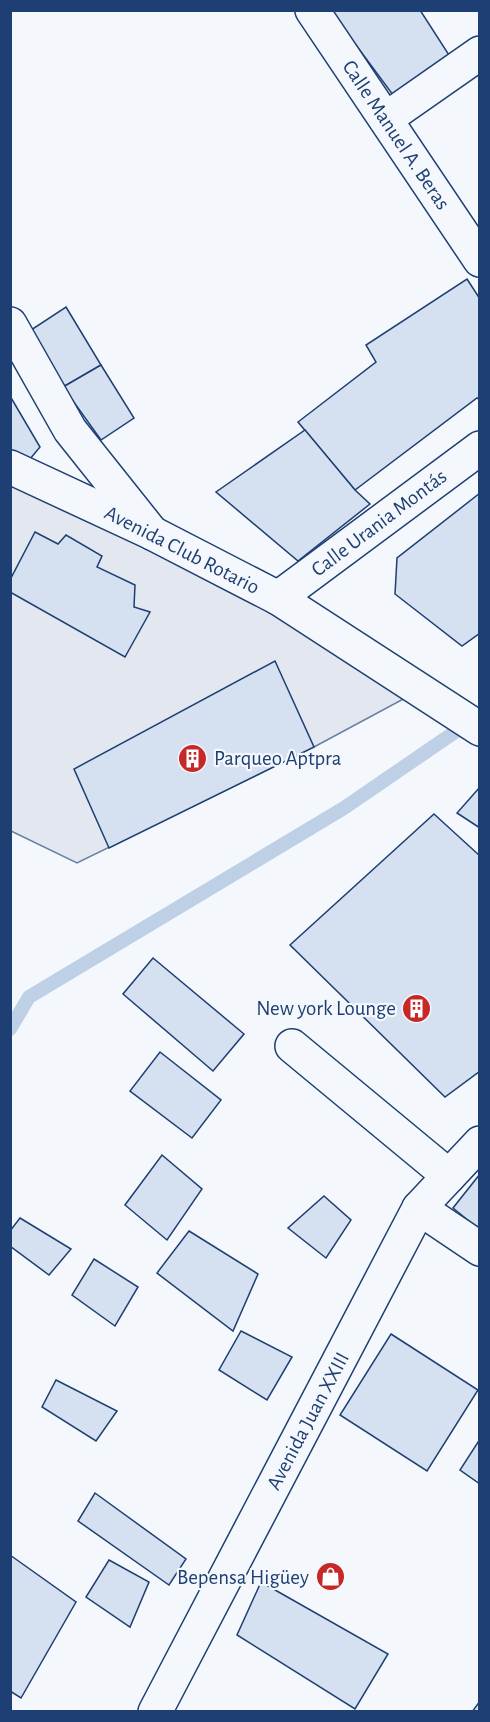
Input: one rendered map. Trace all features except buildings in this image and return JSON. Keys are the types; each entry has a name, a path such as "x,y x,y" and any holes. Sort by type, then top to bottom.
{"street":[{"name":"Calle Manuel A. Beras","path":"312,10 387,118 480,260"},
{"path":"387,118 480,53"},
{"path":"10,324 70,430 152,533"},
{"name":"Calle Urania Montás","path":"278,598 480,448"},
{"name":"Avenida Club Rotario","path":"10,467 152,533 278,598 480,729"},
{"path":"291,1046 449,1176"},
{"name":"Avenida Juan XXIII","path":"155,1712 419,1208 480,1143"},
{"path":"419,1208 480,1249"}],"shaded area":[{"path":"10,467 422,689 314,747 77,863 11,831"}],"waterway":[{"path":"10,1029 29,997 344,808 468,723"}],"place":[{"name":"Parqueo Aptpra","path":"193,758"},
{"name":"New york Lounge","path":"417,1008"},
{"name":"Bepensa Higüey","path":"330,1577"}]}
